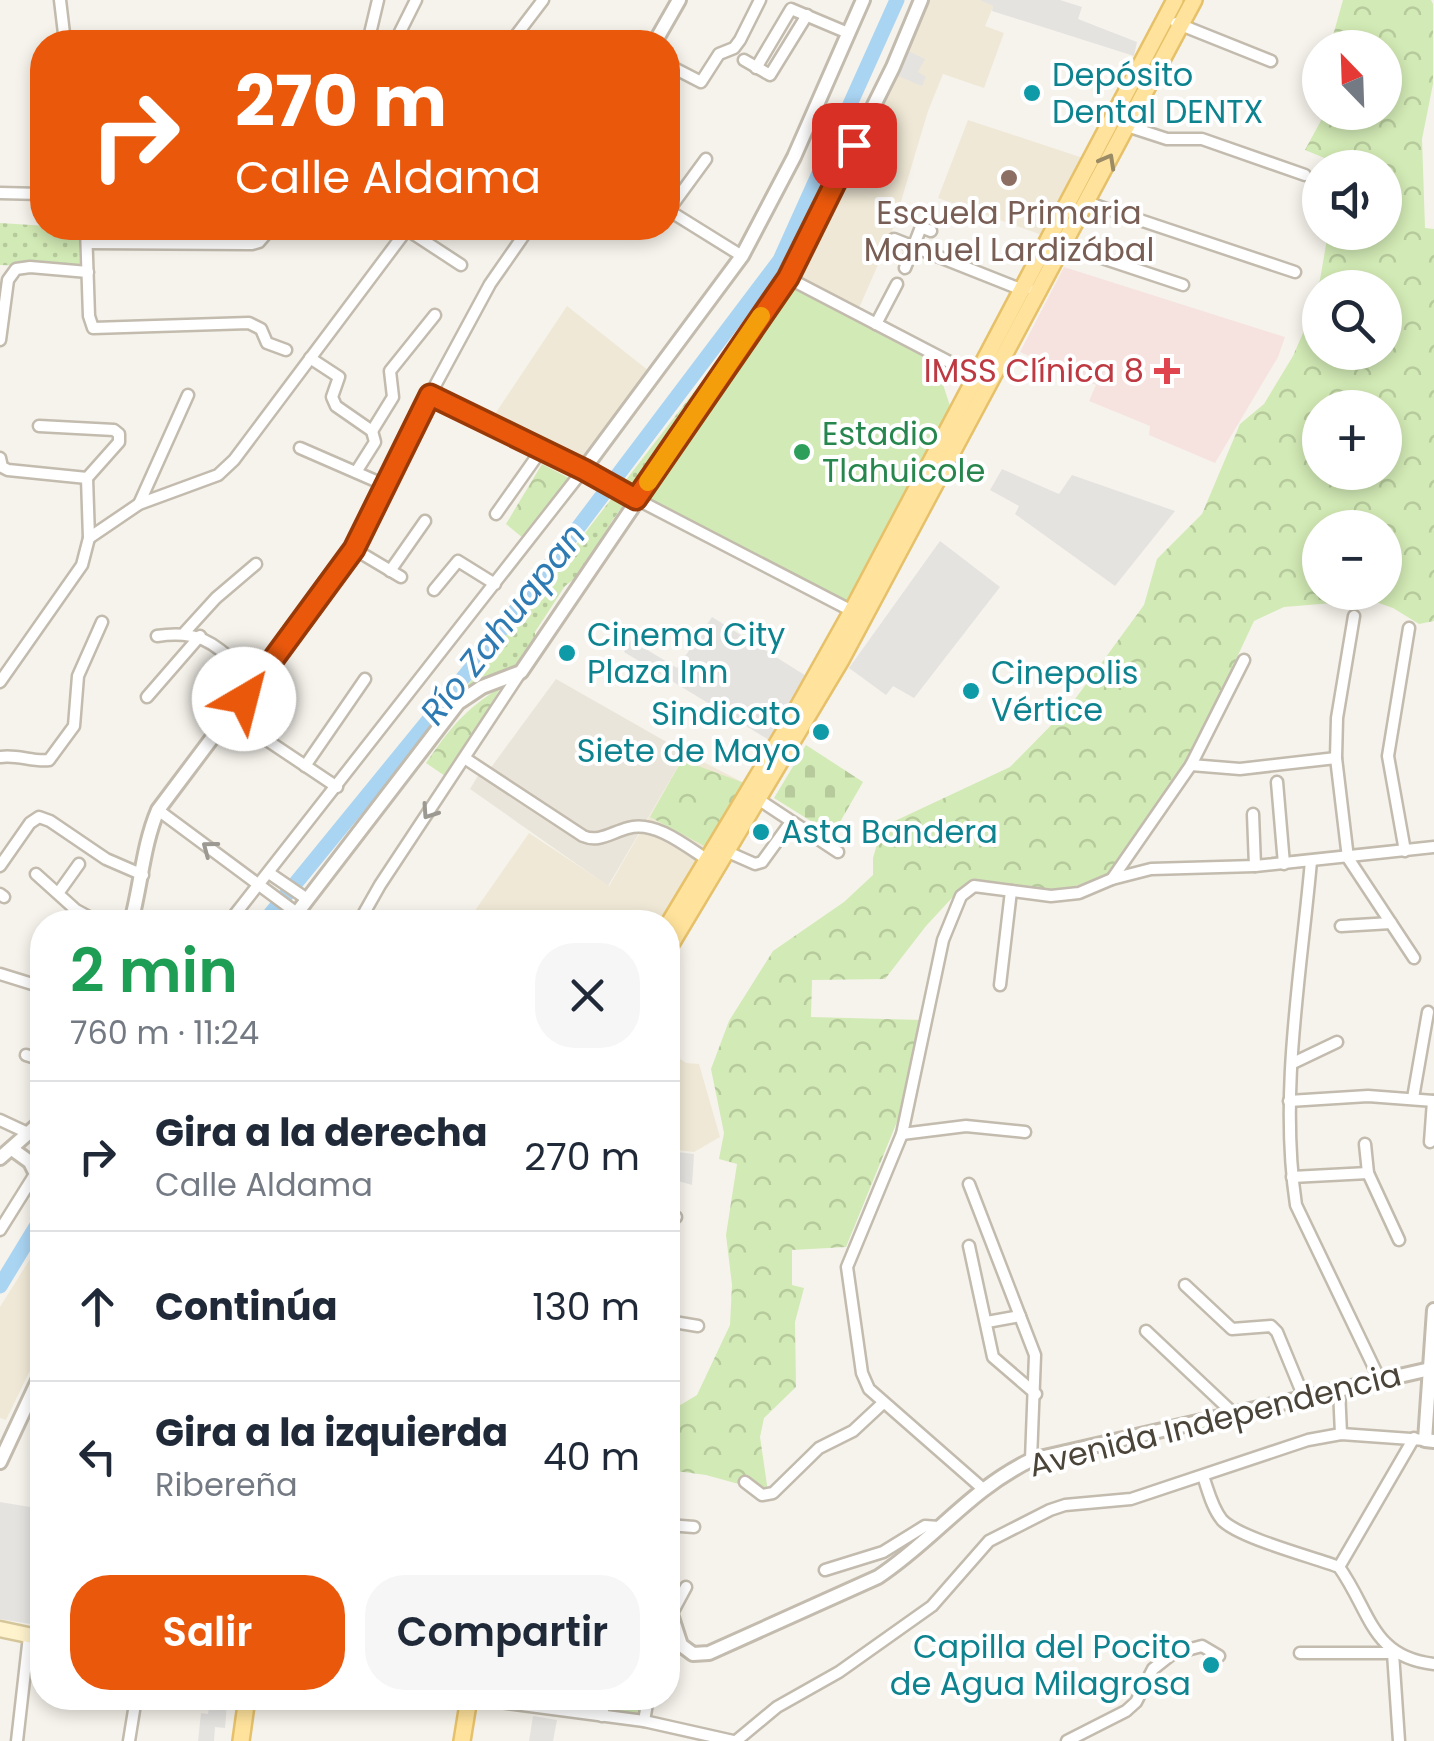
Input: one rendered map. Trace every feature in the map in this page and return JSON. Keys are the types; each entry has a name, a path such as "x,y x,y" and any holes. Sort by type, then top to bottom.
{"main road":[{"path":"1026,292 1063,245 1127,126 1173,22 1175,0"},
{"path":"678,910 841,660 858,614 1026,292 1173,22 1194,0"},
{"path":"680,924 715,851"},
{"path":"0,1628 30,1636"},
{"path":"241,1741 245,1710"},
{"path":"462,1741 466,1710"}],"street":[{"path":"60,0 64,30"},
{"path":"372,30 378,0"},
{"path":"401,30 416,0"},
{"path":"520,30 543,0"},
{"path":"661,30 679,0"},
{"path":"680,71 701,82 719,54 734,48 740,40 760,0"},
{"path":"241,910 273,876 337,787 587,471 742,256 794,157 863,0"},
{"path":"366,910 630,496 788,278 893,67 921,0"},
{"path":"756,68 791,9 848,33"},
{"path":"744,60 767,74 774,73 807,15"},
{"path":"1173,22 1271,61"},
{"path":"1127,126 1167,138 1202,139 1302,174"},
{"path":"680,194 706,159"},
{"path":"0,193 30,194"},
{"path":"1086,202 1295,272"},
{"path":"680,217 742,256"},
{"path":"905,268 926,229"},
{"path":"894,238 1026,292"},
{"path":"87,240 89,316 93,328 249,323 261,330 267,343 286,350"},
{"path":"87,243 252,244 261,240"},
{"path":"88,538 139,504 218,476 398,240"},
{"path":"425,240 461,265"},
{"path":"134,910 149,832 158,810 258,682 354,549 430,395 490,284 521,240"},
{"path":"1063,245 1183,285"},
{"path":"0,340 8,280 16,270 30,267 88,272"},
{"path":"788,278 982,379"},
{"path":"876,324 897,284"},
{"path":"372,430 394,397 390,371 435,316"},
{"path":"310,358 339,376 333,402 372,430 375,442 356,472"},
{"path":"139,504 188,395"},
{"path":"430,395 587,471 858,614"},
{"path":"0,682 82,564 88,538 87,478 119,442 119,434 114,430 39,426"},
{"path":"300,448 386,485"},
{"path":"496,514 542,449"},
{"path":"0,458 2,468 8,470 87,478"},
{"path":"390,570 425,522"},
{"path":"354,549 401,577"},
{"path":"434,590 458,561 495,584"},
{"path":"185,632 216,598 256,564"},
{"path":"1354,616 1337,718 1336,758 1348,858 1414,958"},
{"path":"0,757 49,760 74,726 78,676 102,622"},
{"path":"1404,851 1388,756 1408,628"},
{"path":"157,636 185,632 200,636 258,682"},
{"path":"147,697 200,636"},
{"path":"1112,878 1191,765 1244,660"},
{"path":"0,661 14,663"},
{"path":"298,910 302,896 458,704 482,687 521,672"},
{"path":"304,766 365,679"},
{"path":"231,716 337,787"},
{"path":"466,758 590,839 629,827 650,826 755,864 762,862 791,822"},
{"path":"1191,765 1240,769 1336,758"},
{"path":"1278,782 1284,864"},
{"path":"751,795 838,852"},
{"path":"158,810 288,910"},
{"path":"1253,814 1255,866"},
{"path":"0,866 30,823 39,818 50,821 106,859 143,876"},
{"path":"982,1488 869,1390 862,1373 847,1267 902,1134 943,940 961,896 974,886 1065,895 1150,869 1312,862 1434,847"},
{"path":"1312,862 1289,1101 1292,1177 1296,1205 1380,1380"},
{"path":"59,892 79,864"},
{"path":"36,874 76,910"},
{"path":"273,876 302,896"},
{"path":"1000,985 1010,890"},
{"path":"1342,926 1391,923"},
{"path":"0,974 30,983"},
{"path":"1413,1098 1428,1012"},
{"path":"1292,1063 1338,1042"},
{"path":"26,1054 30,1056"},
{"path":"1289,1101 1368,1096 1433,1101 1430,1142"},
{"path":"0,1120 30,1125"},
{"path":"902,1134 966,1126 1025,1132"},
{"path":"6,1153 30,1133"},
{"path":"1366,1144 1368,1173 1399,1240"},
{"path":"6,1153 30,1162"},
{"path":"1292,1177 1368,1173"},
{"path":"0,1230 30,1182"},
{"path":"968,1184 1036,1355 1031,1460"},
{"path":"969,1246 996,1363 1036,1394"},
{"path":"1185,1285 1232,1329 1271,1326 1303,1395"},
{"path":"1340,1567 1424,1440 1434,1310"},
{"path":"987,1322 1020,1316"},
{"path":"680,1323 698,1326"},
{"path":"1146,1331 1233,1412"},
{"name":"Avenida Independencia","path":"680,1640 693,1654 709,1652 878,1577 982,1488 1031,1460 1432,1368"},
{"path":"1340,1389 1341,1434"},
{"path":"0,1462 30,1398"},
{"path":"746,1482 762,1495 773,1493 819,1448 853,1431 882,1404"},
{"path":"557,1710 644,1721 734,1741 777,1707 839,1672 932,1606 989,1542 1065,1505 1131,1499 1308,1440 1341,1434 1424,1440"},
{"path":"1203,1476 1214,1508 1224,1522 1249,1535 1340,1567 1378,1635 1393,1653 1400,1741"},
{"path":"680,1526 694,1528"},
{"path":"825,1570 884,1552 925,1526 939,1527"},
{"path":"680,1595 686,1587"},
{"path":"1068,1741 1126,1711 1136,1702 1153,1669 1172,1654 1202,1646 1219,1656"},
{"path":"1300,1654 1393,1653 1434,1664"},
{"path":"17,1741 30,1670"},
{"path":"130,1741 134,1710"},
{"path":"602,1716 603,1710"},
{"path":"644,1721 646,1710"},
{"path":"680,1741 682,1728"}],"shaded area":[{"path":"929,0 996,0 985,26 1004,33 984,88 943,74 891,235 859,308 795,275 850,165 855,166 881,109 878,106 884,93 889,94"},
{"path":"980,0 1060,0 1082,7 1078,19 1137,42 1134,56 992,11 993,6"},
{"path":"908,51 925,59 918,72 926,77 922,86 898,76"},
{"name":"Escuela Primaria Manuel Lardizábal","path":"968,120 1083,158 1042,235 938,198"},
{"name":"IMSS Clínica 8","path":"1064,267 1285,337 1278,357 1215,463 1149,435 1150,426 1089,401 1096,385 1020,352"},
{"path":"567,306 649,371 583,463 493,417"},
{"path":"1002,469 1059,494 1072,475 1175,511 1115,586 1015,514 1019,506 990,490"},
{"path":"940,541 1000,587 914,698 893,686 886,695 849,668"},
{"path":"712,617 811,679 774,743 624,652 631,640 677,668"},
{"path":"556,679 686,753 608,886 470,789 479,774 484,777"},
{"path":"686,753 744,783 700,866 669,910 475,910 529,833 609,886"},
{"path":"680,1059 699,1064 720,1137 694,1152 680,1150"},
{"path":"680,1152 694,1154 692,1185 680,1182"},
{"path":"30,1259 30,1370 6,1420 0,1418 0,1307"},
{"path":"0,1502 30,1507 30,1624 0,1619"},
{"path":"209,1710 226,1710 225,1728 215,1727 214,1741 198,1741 201,1713 208,1714"},
{"path":"533,1716 557,1720 553,1741 529,1741"}],"green space":[{"path":"1343,0 1431,0 1433,84 1422,139 1425,228 1434,229 1434,621 1419,624 1396,610 1402,610 1402,510 1302,510 1302,606 1284,607 1254,621 1185,768 1108,875 1055,893 982,880 963,886 885,979 812,980 811,1017 922,1020 903,1107 846,1247 792,1250 792,1285 804,1288 795,1322 796,1387 764,1418 760,1437 768,1492 680,1472 680,1405 697,1395 730,1325 732,1285 726,1235 737,1164 719,1159 724,1133 711,1069 729,1021 773,951 844,902 873,875 873,858 882,827 1010,767 1070,706 1144,605 1157,559 1202,514 1240,424 1264,404 1302,335 1302,370 1402,370 1402,270 1322,270 1325,250 1402,250 1402,150 1305,150 1316,130 1402,130 1402,30 1335,30"},
{"path":"0,223 30,225 30,240 79,240 80,268 0,265"},
{"path":"778,283 735,350 612,521 582,573 565,586 535,632 535,645 524,664 463,691"},
{"name":"Estadio Tlahuicole","path":"788,286 936,363 951,409 849,603 646,496"},
{"path":"542,464 569,478 523,538 506,524"},
{"path":"501,687 448,778 426,763 459,720"},
{"path":"806,745 863,782 830,833 774,798"},
{"path":"682,760 744,783 708,848 650,817"},
{"path":"600,1710 646,1710 644,1721 602,1716"}],"waterway":[{"name":"Río Zahuapan","path":"274,910 485,651 780,260 897,0"},
{"name":"Río Zahuapan","path":"0,1286 30,1237"}],"slow traffic":[{"path":"648,482 761,316"}],"place":[{"name":"Depósito Dental DENTX","path":"1032,93"},
{"name":"Escuela Primaria Manuel Lardizábal","path":"1009,178"},
{"name":"IMSS Clínica 8","path":"1167,371"},
{"name":"Estadio Tlahuicole","path":"802,452"},
{"name":"Cinema City Plaza Inn","path":"567,653"},
{"name":"Cinepolis Vértice","path":"971,691"},
{"name":"Sindicato Siete de Mayo","path":"821,732"},
{"name":"Asta Bandera","path":"761,832"},
{"name":"Capilla del Pocito de Agua Milagrosa","path":"1211,1665"}],"route":[{"path":"244,699 354,549 430,395 636,499 788,278 854,145"}]}
